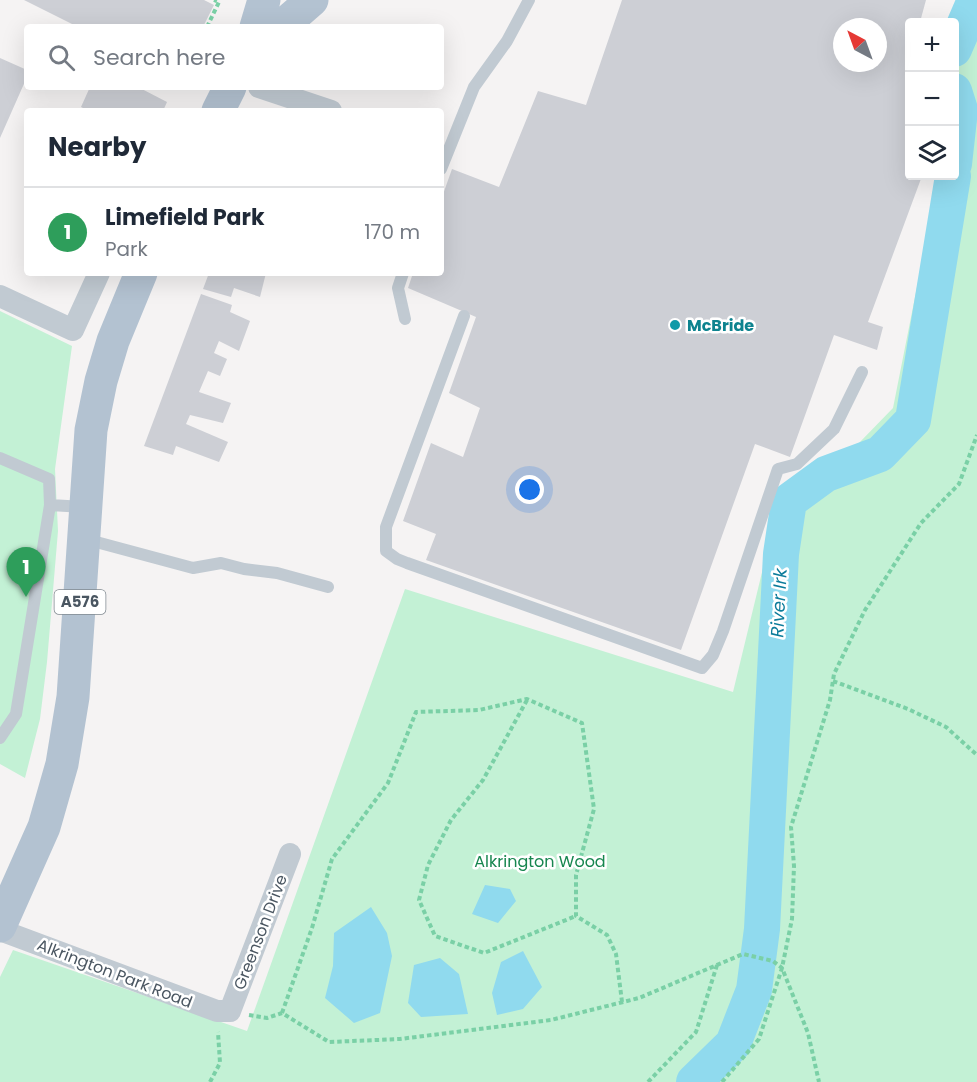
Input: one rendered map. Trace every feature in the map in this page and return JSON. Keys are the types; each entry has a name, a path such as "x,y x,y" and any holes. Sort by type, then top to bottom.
{"main road":[{"path":"257,24 264,0"},
{"path":"284,24 312,0"},
{"path":"220,108 228,90"},
{"name":"A576","path":"0,928 44,827 62,764 74,697 91,430 112,342 140,276"}],"street":[{"path":"269,90 322,108"},
{"path":"0,297 73,330 98,276"},
{"name":"Greenson Drive","path":"224,1011 290,854"},
{"name":"Alkrington Park Road","path":"0,928 224,1011"}],"lane":[{"path":"444,150 474,87 507,41 530,0"},
{"path":"402,276 398,288 405,319"},
{"path":"464,316 386,527 386,551 407,563 702,668 713,655 723,631 778,469 797,464 834,429 862,372"},
{"path":"0,458 49,479 50,505 16,714 0,738"},
{"path":"50,505 85,523 193,568 221,563 276,573 328,587"}],"path":[{"path":"208,24 219,2 214,0"},
{"path":"722,1082 759,1039 782,968 792,919 794,866 791,827 808,775 819,729 830,700 834,674 864,610 921,523 959,484 977,435"},
{"path":"833,681 908,709 946,727 977,755"},
{"path":"527,699 483,780 451,820 428,865 419,900 435,936 484,953 576,916"},
{"path":"282,1013 312,928 332,859 388,783 416,712 479,710 527,699 582,723 594,809 576,875 576,916"},
{"path":"576,916 607,935 616,954 622,1002"},
{"path":"282,1013 329,1042 400,1040 551,1020 639,998 743,954 773,961 782,968 808,1033 819,1082"},
{"path":"648,1082 696,1032 717,965"},
{"path":"210,1082 220,1063 224,1011 267,1018 282,1013"}],"green space":[{"name":"Alkrington Wood","path":"963,0 977,0 977,1082 0,1082 0,977 13,950 247,1031 405,589 733,692 764,564 770,520 791,482 859,443 893,408 938,180 959,180 959,18 957,18"},
{"path":"0,311 72,346 55,469 58,531 47,662 40,719 25,778 0,764"}],"water":[{"path":"485,885 510,889 516,901 498,923 472,914"},
{"path":"371,907 387,933 392,956 380,1013 354,1023 325,998 333,966 334,933"},
{"path":"523,951 542,987 523,1009 497,1015 492,993 501,962"},
{"path":"440,958 459,974 468,1014 421,1017 408,1003 414,965"}],"building":[{"path":"24,0 204,0 214,5 204,24 72,24"},
{"name":"McBride","path":"622,0 926,0 921,18 905,18 905,180 921,180 868,322 883,327 877,350 834,335 790,457 755,444 681,650 426,560 436,534 403,521 431,443 463,457 480,408 449,393 476,317 408,288 412,276 444,276 444,192 452,169 499,187 538,91 586,105"},
{"path":"0,58 24,69 24,84 0,138"},
{"path":"89,90 144,90 167,102 164,108 81,107"},
{"path":"208,276 265,276 260,297 234,288 231,297 203,289"},
{"path":"201,294 232,305 230,312 250,321 239,351 219,341 214,353 227,359 220,376 208,371 199,392 231,403 223,423 190,415 186,424 228,442 219,462 176,446 173,455 144,446"}],"waterway":[{"name":"River Irk","path":"959,37 975,0"},
{"name":"River Irk","path":"959,107 959,119"},
{"name":"River Irk","path":"694,1082 733,1044 754,990 762,929 781,554 789,501 826,474 880,454 913,420 952,180"}],"place":[{"name":"McBride","path":"675,325"},
{"name":"Limefield Park","path":"26,597"}]}
